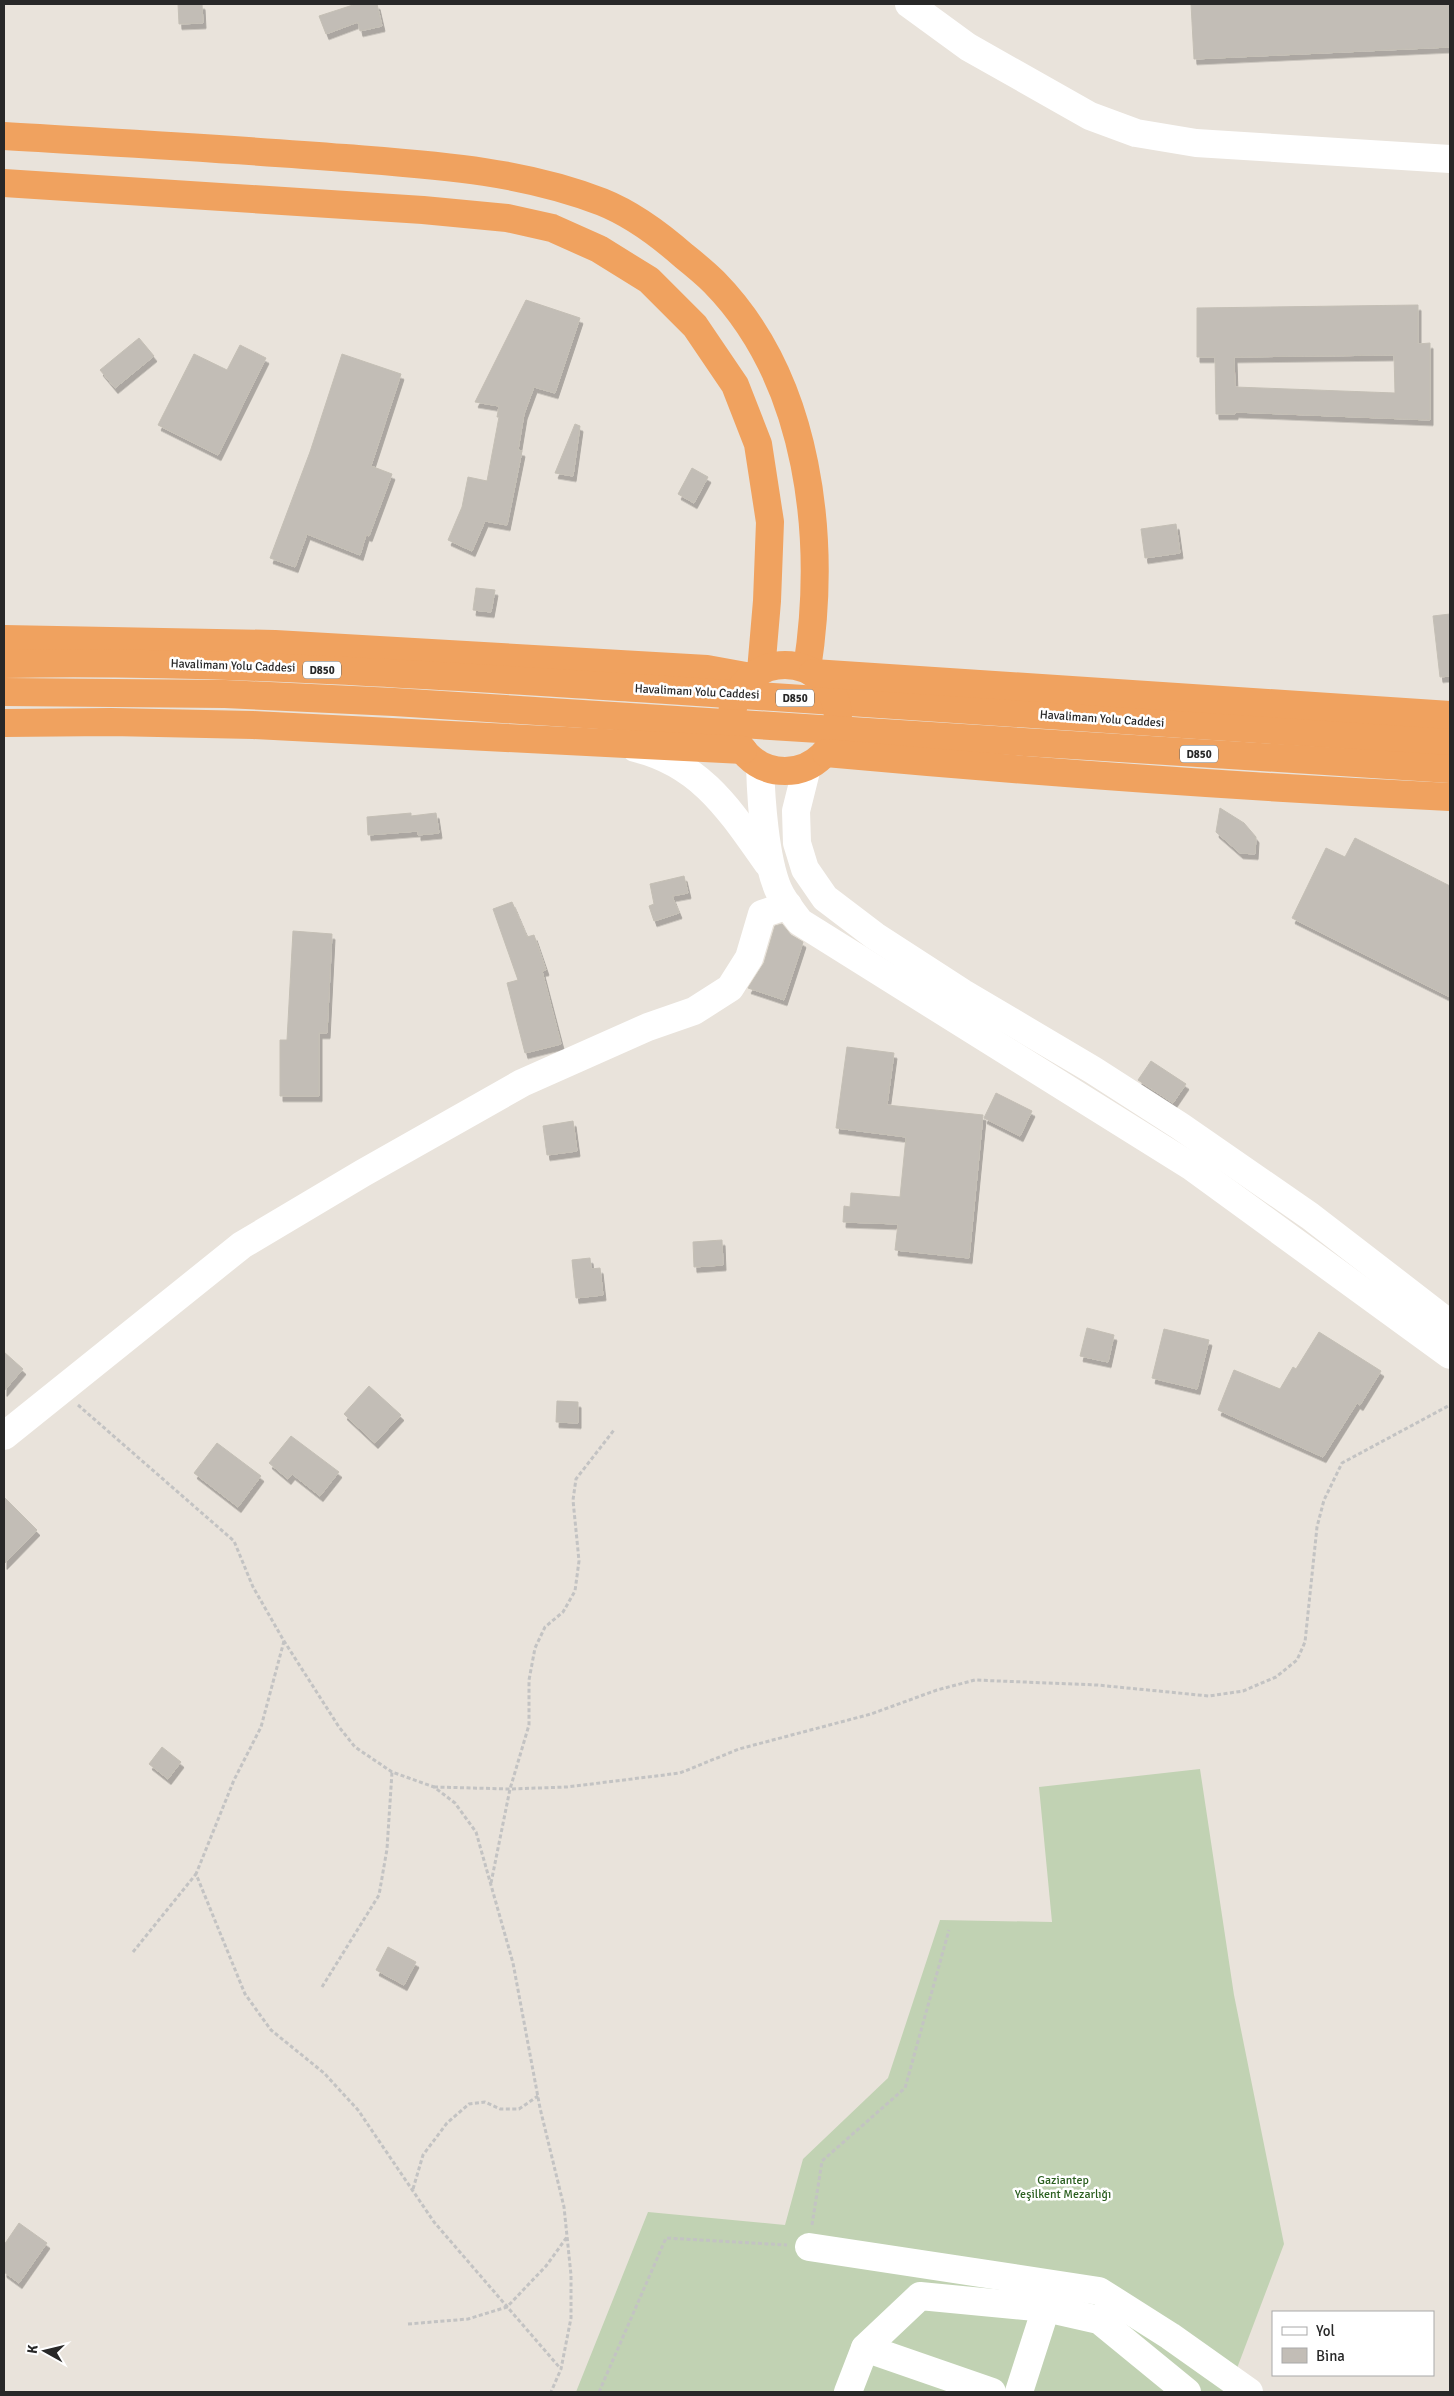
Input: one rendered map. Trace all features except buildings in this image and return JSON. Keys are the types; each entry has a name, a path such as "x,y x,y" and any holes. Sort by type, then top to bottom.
{"highway":[{"path":"4,124 269,152 476,171 551,185 604,203 654,230 715,282 751,328 779,380 800,441 813,527 814,602 810,671"},
{"path":"4,136 269,152"},
{"path":"4,183 423,210 507,218 552,228 599,249 649,280 695,326 735,385 758,444 770,522 767,601 756,674"},
{"path":"4,201 77,198 265,201"},
{"path":"4,639 275,644 707,669 756,674"},
{"name":"Havalimanı Yolu Caddesi","path":"4,664 102,662 243,666 640,688 1450,742"},
{"path":"752,758 733,730 733,706 743,685 756,674 783,665 810,671 1450,715"},
{"path":"810,671 826,684 837,706 837,730 816,760"},
{"name":"D850","path":"4,692 235,695 638,717 1450,769"},
{"path":"4,723 111,722 253,725 626,746 752,758 782,772 816,760 1008,770 1298,790 1450,797"}],"street":[{"path":"909,4 968,47 1090,116 1136,132 1196,143 1450,159"},
{"path":"626,746 660,754 685,769 710,789 732,813 773,870"},
{"path":"752,758 778,889 800,922 1192,1167 1450,1355"},
{"path":"816,760 796,810 797,843 805,868 825,898 876,936 955,988 1093,1070 1180,1126 1310,1216 1450,1324"},
{"path":"4,1436 242,1245 346,1182 522,1083 648,1026 694,1011 730,988 749,958 762,914 788,905"},
{"path":"809,2246 1099,2291 1170,2336 1249,2392"},
{"path":"848,2392 865,2348 920,2296 1046,2308 1099,2320 1187,2392"},
{"path":"1019,2392 1046,2308"},
{"path":"865,2348 992,2392"}],"path":[{"path":"61,1390 234,1541 254,1587 284,1641 339,1728 355,1748 392,1772 434,1787 455,1802 476,1832 513,1964 538,2096 564,2207 571,2275 571,2318 561,2368 551,2392"},
{"path":"434,1787 510,1789 567,1787 680,1773 739,1749 871,1714 937,1690 975,1680 1097,1685 1209,1696 1243,1691 1276,1677 1297,1660 1305,1642 1317,1527 1324,1500 1342,1463 1450,1405"},
{"path":"491,1883 510,1789 530,1725 529,1680 535,1648 545,1627 563,1612 575,1591 579,1562 574,1500 576,1479 614,1430"},
{"path":"133,1952 196,1874 234,1780 260,1727 284,1641"},
{"path":"322,1987 379,1896 387,1848 392,1772"},
{"path":"196,1874 245,1994 271,2030 324,2073 358,2110 434,2222 561,2368"},
{"path":"599,2392 666,2238 809,2246 822,2161 905,2088 949,1930"},
{"path":"413,2190 423,2156 446,2123 469,2104 485,2102 500,2109 519,2109 538,2096"},
{"path":"408,2324 468,2319 507,2307 546,2266 567,2237"}],"green space":[{"name":"Gaziantep Yeşilkent Mezarlığı","path":"1200,1769 1234,1995 1284,2244 1228,2392 576,2392 648,2212 785,2225 803,2159 888,2078 940,1920 1052,1922 1039,1787"}]}
